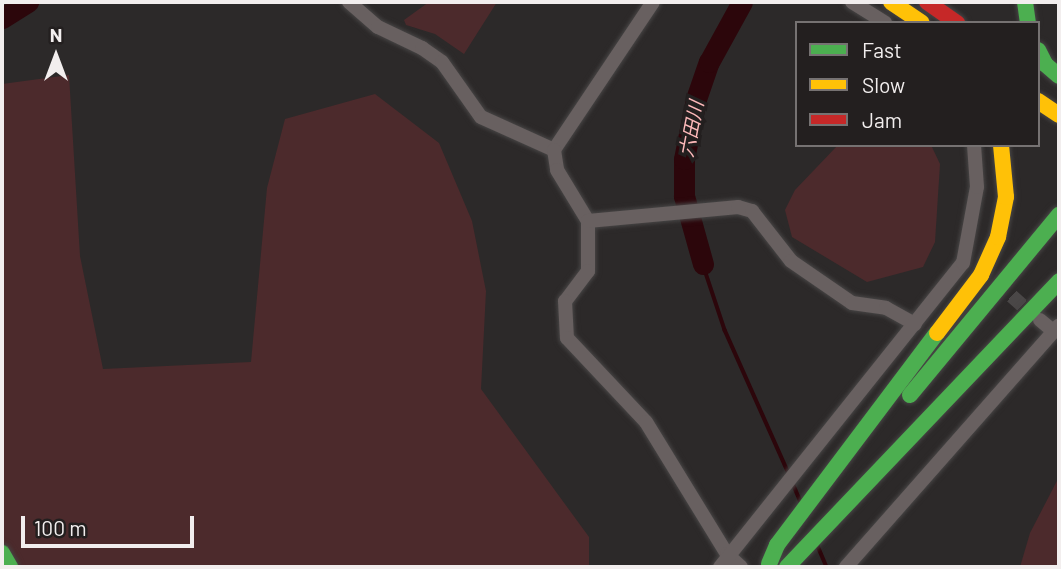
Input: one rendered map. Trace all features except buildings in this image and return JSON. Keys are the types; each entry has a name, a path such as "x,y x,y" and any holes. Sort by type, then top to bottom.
{"highway":[{"path":"879,2 903,21"},
{"path":"891,2 919,21"},
{"path":"927,2 954,21"},
{"path":"1025,2 1028,21"},
{"path":"1040,54 1045,64 1059,76"},
{"path":"1040,80 1059,94"},
{"path":"1040,102 1059,115"},
{"path":"768,566 777,545 981,275 998,237 1006,197 1001,147"},
{"path":"768,566 784,550 1059,215"},
{"path":"823,527 834,506 1059,239"},
{"path":"787,567 1059,281"},
{"path":"2,553 10,567"}],"street":[{"path":"349,2 378,27 422,48 442,62 481,117 554,150"},
{"path":"653,2 554,150 557,170 588,221 588,271 565,301 567,338 646,422 724,561 741,567"},
{"path":"852,2 882,21"},
{"path":"724,561 915,324 969,264 977,187 974,147"},
{"path":"588,221 738,207 752,211 791,261 852,303 886,308 915,324"},
{"path":"846,567 1056,328 1040,320"}],"shaded area":[{"path":"429,2 497,2 464,54 435,34 406,25 404,20"},
{"path":"69,75 80,256 103,369 251,362 267,188 285,119 375,94 439,143 472,221 486,291 481,389 589,537 589,567 2,567 2,84"},
{"path":"836,147 932,147 940,164 935,242 923,267 867,282 792,237 785,210 795,190"},
{"path":"1059,477 1059,567 1020,567 1030,533"}],"waterway":[{"path":"2,18 28,2"},
{"name":"六田川","path":"703,264 684,196 684,159 696,99 709,62 742,2"},
{"path":"703,264 725,330 789,474"},
{"path":"792,481 800,500"},
{"path":"818,546 827,567"}],"tunnel":[{"path":"996,282 1033,315"}],"traffic: fast":[{"path":"1025,2 1028,21"},
{"path":"1040,54 1045,64 1059,76"},
{"path":"910,395 1059,215"},
{"path":"787,567 1059,281"},
{"path":"769,564 777,545 937,333"},
{"path":"2,553 10,567"}],"traffic: slow":[{"path":"891,2 919,21"},
{"path":"1040,102 1059,115"},
{"path":"937,333 981,275 998,237 1006,197 1001,147"}],"traffic: jam":[{"path":"927,2 954,21"}]}
